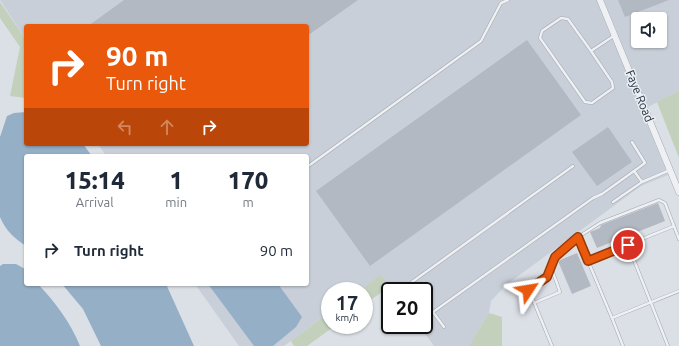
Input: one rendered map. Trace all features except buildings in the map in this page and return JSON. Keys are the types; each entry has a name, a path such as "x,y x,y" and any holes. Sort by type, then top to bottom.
{"street":[{"name":"Faye Road","path":"600,0 679,192"}],"lane":[{"path":"309,166 481,41 501,3 508,0"},
{"path":"561,18 568,19 591,51 612,82 613,88 592,104 585,102 540,38 542,31 561,18"},
{"path":"591,51 615,35"},
{"path":"444,327 433,312 593,198 602,194 645,163 632,142"},
{"path":"412,282 572,166"},
{"path":"613,202 642,182 670,170"},
{"path":"634,171 642,182"},
{"path":"552,346 528,290 547,277 555,257 578,237 600,223 659,200 664,203 679,239"},
{"path":"588,261 674,226"},
{"path":"578,237 623,346"},
{"path":"628,245 668,346"},
{"path":"534,303 560,292 551,267"},
{"path":"612,318 679,292"}],"shaded area":[{"path":"0,0 597,0 668,175 641,186 506,285 491,301 489,313 469,346 434,346 425,334 433,334 433,282 386,282 380,276 372,282 321,282 321,319 284,346 239,346 196,286 309,286 309,154 105,154 99,146 309,146 309,24 24,24 24,37"},
{"path":"604,0 679,0 679,91 648,107"}],"green space":[{"path":"0,2 24,37 24,98 10,96 20,47 0,18"},
{"path":"679,91 679,158 657,102"},
{"path":"380,275 386,282 381,282 381,293 373,298 373,282 371,282"},
{"path":"489,313 502,317 502,346 469,346"},
{"path":"321,319 321,334 324,334 307,346 294,346 291,341"}],"water":[{"path":"24,112 24,146 84,146 90,154 24,154 24,244 11,234 0,217 0,137 7,116 14,113"},
{"path":"3,264 16,264 24,268 24,286 40,286 67,321 80,346 0,346 0,266"},
{"path":"64,286 167,286 194,346 101,346 83,309"},
{"path":"209,286 279,286 302,317 296,327 273,346 254,346"}],"route":[{"path":"528,290 541,283 547,277 555,257 569,243 578,237 588,261 628,245"}]}
